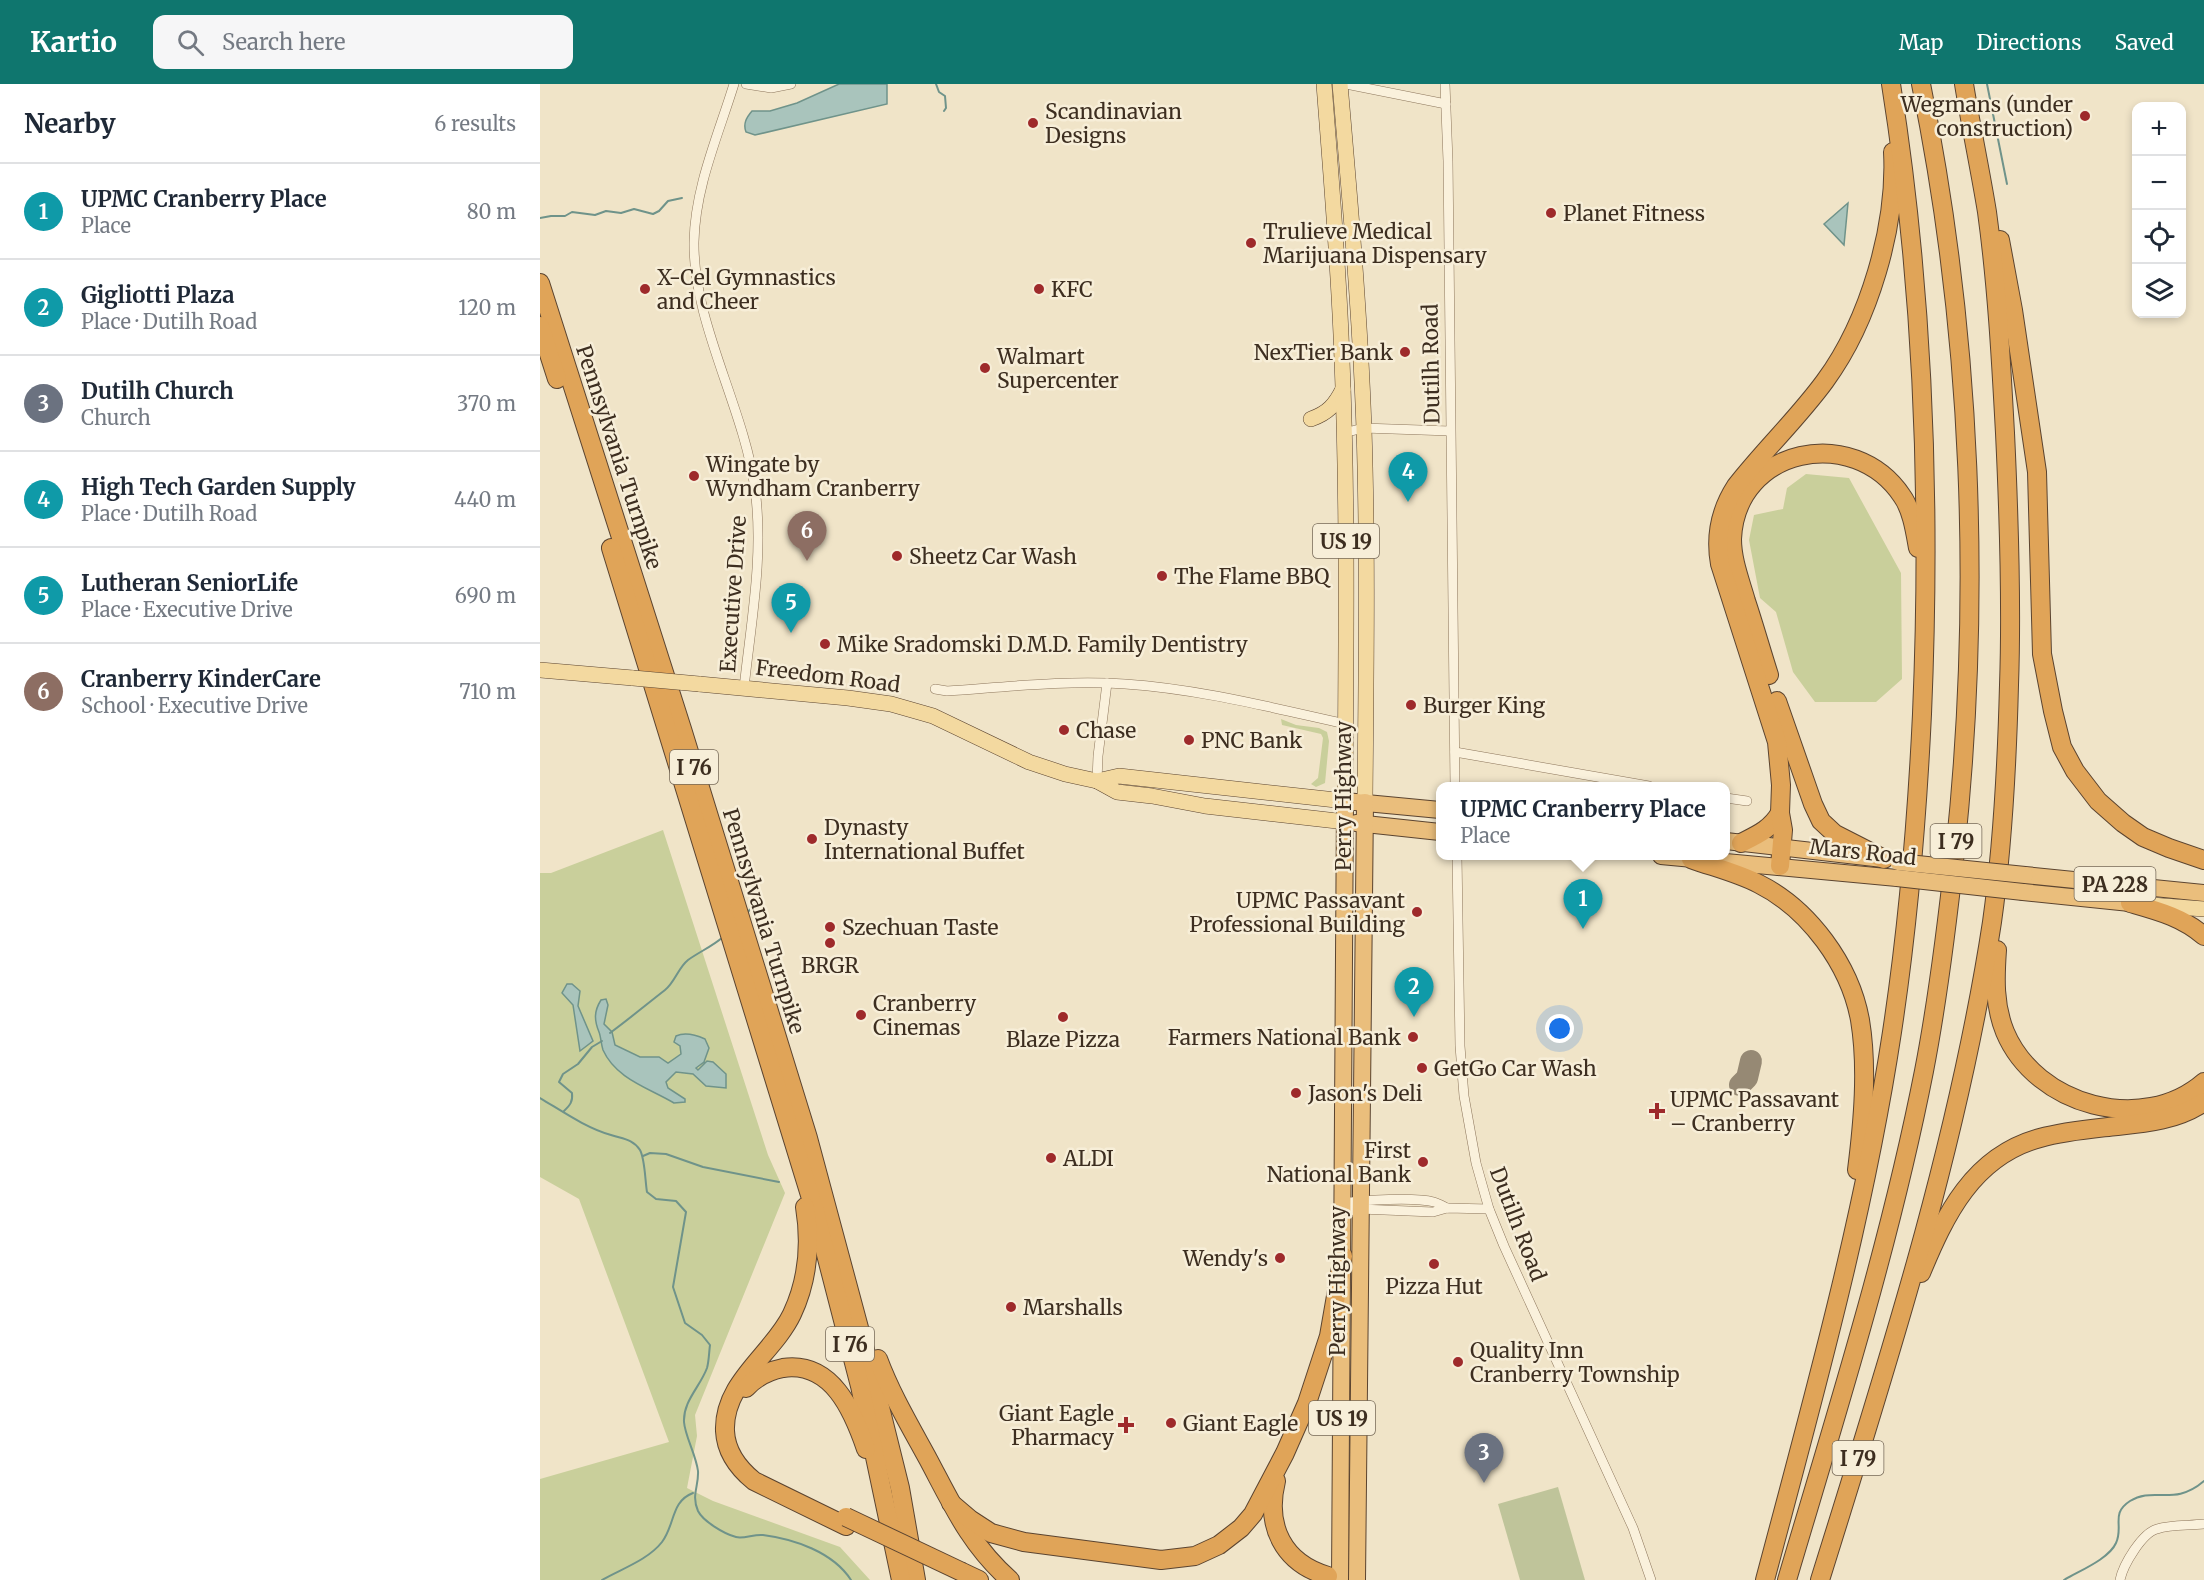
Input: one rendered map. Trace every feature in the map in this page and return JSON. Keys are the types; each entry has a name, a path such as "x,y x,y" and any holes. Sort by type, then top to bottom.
{"highway":[{"path":"1765,1580 1810,1412 1870,1158 1903,959 1918,785 1924,655 1926,536 1922,396 1905,175 1890,84"},
{"path":"1781,857 1783,830 1780,813 1781,785 1777,742 1720,564 1718,536 1728,498 1825,381 1848,344 1871,291 1884,240 1892,193 1890,84"},
{"name":"I 79","path":"1787,1580 1872,1291 1903,1169 1925,1069 1939,985 1960,814 1969,611 1965,441 1957,329 1940,183 1922,84"},
{"name":"I 79","path":"1820,1580 1896,1336 1950,1126 1970,1039 1992,921 2003,816 2011,642 2010,559 2001,347 1987,214 1964,84"},
{"path":"1969,84 1983,145 2013,310 2037,472 2042,654 2052,711 2062,747 2075,771 2098,801 2123,823 2143,837 2204,860"},
{"name":"Pennsylvania Turnpike","path":"540,283 682,729 808,1138 900,1488 916,1580"},
{"name":"Pennsylvania Turnpike","path":"540,326 661,708 817,1218 852,1352 902,1580"},
{"path":"1893,866 1835,834 1821,821 1813,804 1734,563 1732,539 1734,523 1740,504 1751,485 1762,475 1787,460 1819,453 1858,460 1889,480 1904,498 1915,528 1920,563 1924,655"},
{"name":"Freedom Road","path":"1345,801 1365,802"},
{"name":"Perry Highway","path":"1345,801 1357,1580"},
{"path":"1365,802 1436,810"},
{"name":"Perry Highway","path":"1334,1578 1343,1256 1351,1207 1365,802"},
{"path":"1733,842 1764,831 1780,813"},
{"path":"2003,816 2003,892 1995,991 2006,1033 2022,1059 2042,1080 2065,1095 2112,1107 2140,1108 2166,1103 2186,1095 2204,1082"},
{"path":"1346,822 1436,832"},
{"name":"Mars Road","path":"1733,842 1781,857 1893,866 2024,892 2130,903"},
{"name":"Mars Road","path":"1730,858 1781,857 2025,875 2204,893"},
{"path":"1694,860 1758,883 1784,900 1803,916 1822,938 1844,973 1859,1017 1863,1077 1858,1164 1847,1256"},
{"path":"2130,903 2172,916 2193,927 2204,936"},
{"path":"1896,1336 1947,1215 1959,1195 1976,1176 1996,1160 2037,1138 2058,1133 2166,1119 2204,1102"},
{"path":"795,1146 794,1160 804,1199 808,1241 802,1285 791,1316 734,1394 725,1420 726,1437 730,1453 735,1461 754,1481 846,1521"},
{"path":"840,1253 890,1389 976,1545 1010,1580"},
{"path":"951,1503 978,1525 1007,1538 1143,1559 1170,1560 1187,1558 1219,1545 1241,1528 1258,1506 1285,1453 1310,1394 1324,1353 1343,1256"},
{"path":"894,1545 860,1433 837,1390 820,1375 798,1368 786,1368 763,1374 747,1386 734,1409 732,1428 745,1464 760,1477 846,1521 960,1576 979,1580"},
{"path":"1285,1453 1273,1496 1276,1528 1286,1548 1297,1560 1309,1568 1334,1578"}],"main road":[{"name":"Perry Highway","path":"1324,84 1338,268 1343,389 1345,801"},
{"name":"Perry Highway","path":"1340,84 1355,267 1364,428 1365,802"},
{"path":"1311,418 1321,416 1332,408 1343,389"},
{"name":"Freedom Road","path":"540,670 861,699 906,708 944,721 1041,766 1065,774 1097,780 1117,792 1205,806 1346,822"},
{"name":"Freedom Road","path":"1097,780 1119,776 1345,801"},
{"name":"Mars Road","path":"2130,903 2204,909"}],"street":[{"name":"Executive Drive","path":"734,84 701,189 694,243 699,294 746,448 756,502 758,555 744,688"},
{"path":"746,84 771,88 790,84"},
{"path":"1346,84 1446,104"},
{"name":"Dutilh Road","path":"1445,84 1455,782"},
{"path":"1344,428 1450,431"},
{"path":"1097,780 1107,683"},
{"path":"935,688 947,691 1107,683 1192,692 1346,724"},
{"path":"1455,752 1626,782"},
{"path":"1730,799 1747,801"},
{"name":"Dutilh Road","path":"1457,860 1460,1046 1464,1096 1471,1141 1489,1209 1520,1282 1634,1528 1651,1580"},
{"path":"1351,1207 1434,1202 1447,1208 1489,1209"},
{"path":"2120,1580 2122,1572 2139,1543 2155,1529 2204,1524"}],"green space":[{"path":"1806,474 1849,478 1901,573 1902,679 1876,702 1815,702 1793,672 1776,612 1760,598 1749,540 1754,515 1783,509 1787,488"},
{"path":"1281,719 1327,732 1329,741 1325,783 1316,787 1311,784 1318,778 1323,738 1321,734 1282,725"},
{"path":"663,830 768,1155 785,1193 695,1415 697,1436 687,1488 713,1501 840,1547 870,1580 540,1580 540,1479 669,1442 579,1199 540,1177 540,873 551,873"},
{"path":"1558,1487 1585,1580 1520,1580 1498,1504"}],"water":[{"path":"839,84 887,84 887,104 755,135 746,132 746,121 752,111 770,111 797,103"},
{"path":"1848,203 1844,245 1824,224"},
{"path":"567,984 572,984 580,991 578,1006 593,1041 580,1051 573,1005 562,993"},
{"path":"606,999 608,1005 604,1024 612,1032 615,1045 640,1057 659,1057 668,1063 681,1054 680,1046 674,1042 676,1036 687,1034 705,1039 709,1048 704,1062 696,1068 698,1070 707,1061 713,1062 726,1074 726,1088 706,1086 693,1074 676,1072 666,1082 668,1088 685,1099 685,1102 674,1103 625,1076 609,1060 603,1050 596,1023 597,1008 601,1000"}],"waterway":[{"path":"936,84 939,92 945,96 944,111"},
{"path":"1987,84 2007,184"},
{"path":"540,218 565,216 572,212 595,215 606,211 621,213 634,209 653,214 668,201 682,198"},
{"path":"746,914 762,896"},
{"path":"610,1033 665,990 688,960 723,937"},
{"path":"564,1111 571,1103 572,1093 559,1082 563,1074 578,1064 592,1047 602,1041"},
{"path":"540,1098 592,1128 634,1144 640,1150 643,1159 647,1192 656,1199 676,1201 686,1212 673,1287 685,1323 702,1335 710,1345 707,1368 684,1414 685,1427 698,1471 695,1495 698,1511 709,1523 731,1535 739,1537 763,1535 812,1548 834,1562 851,1580"},
{"path":"643,1156 650,1153 666,1154 703,1167 779,1182"},
{"path":"2064,1580 2085,1569 2112,1549 2118,1537 2120,1511 2130,1501 2147,1495 2183,1493 2204,1481"},
{"path":"602,1580 642,1559 656,1548 666,1535 681,1502 693,1493"}],"taxiway":[{"path":"1740,1085 1747,1078 1751,1061"}],"place":[{"name":"Wegmans (under construction)","path":"2085,116"},
{"name":"Scandinavian Designs","path":"1033,123"},
{"name":"Planet Fitness","path":"1551,213"},
{"name":"Trulieve Medical Marijuana Dispensary","path":"1251,243"},
{"name":"X-Cel Gymnastics and Cheer","path":"645,289"},
{"name":"KFC","path":"1039,289"},
{"name":"NexTier Bank","path":"1405,352"},
{"name":"Walmart Supercenter","path":"985,368"},
{"name":"Wingate by Wyndham Cranberry","path":"694,476"},
{"name":"High Tech Garden Supply","path":"1408,502"},
{"name":"Sheetz Car Wash","path":"897,556"},
{"name":"Cranberry KinderCare","path":"807,561"},
{"name":"The Flame BBQ","path":"1162,576"},
{"name":"Lutheran SeniorLife","path":"791,633"},
{"name":"Mike Sradomski D.M.D. Family Dentistry","path":"825,644"},
{"name":"Burger King","path":"1411,705"},
{"name":"Chase","path":"1064,730"},
{"name":"PNC Bank","path":"1189,740"},
{"name":"Dynasty International Buffet","path":"812,839"},
{"name":"UPMC Passavant Professional Building","path":"1417,912"},
{"name":"Szechuan Taste","path":"830,927"},
{"name":"UPMC Cranberry Place","path":"1583,929"},
{"name":"BRGR","path":"830,943"},
{"name":"Cranberry Cinemas","path":"861,1015"},
{"name":"Blaze Pizza","path":"1063,1017"},
{"name":"Gigliotti Plaza","path":"1414,1017"},
{"name":"Farmers National Bank","path":"1413,1037"},
{"name":"GetGo Car Wash","path":"1422,1068"},
{"name":"Jason's Deli","path":"1296,1093"},
{"name":"UPMC Passavant – Cranberry","path":"1657,1111"},
{"name":"ALDI","path":"1051,1158"},
{"name":"First National Bank","path":"1423,1162"},
{"name":"Wendy's","path":"1280,1258"},
{"name":"Pizza Hut","path":"1434,1264"},
{"name":"Marshalls","path":"1011,1307"},
{"name":"Quality Inn Cranberry Township","path":"1458,1362"},
{"name":"Giant Eagle","path":"1171,1423"},
{"name":"Giant Eagle Pharmacy","path":"1126,1425"},
{"name":"Dutilh Church","path":"1484,1483"}]}
